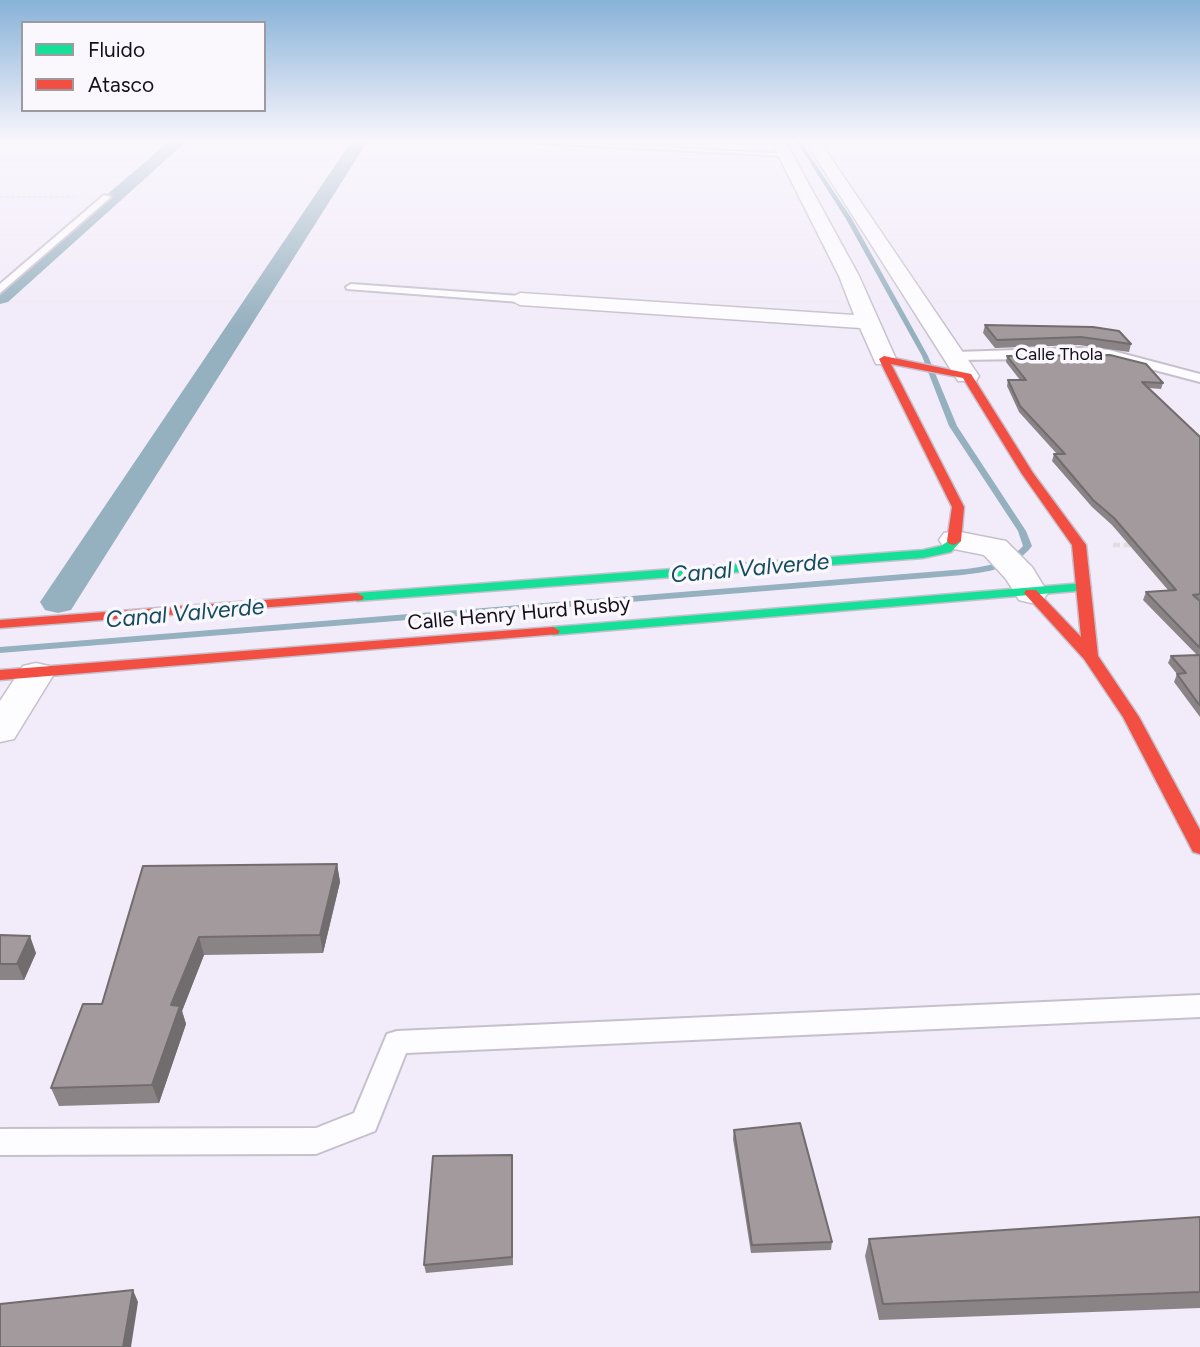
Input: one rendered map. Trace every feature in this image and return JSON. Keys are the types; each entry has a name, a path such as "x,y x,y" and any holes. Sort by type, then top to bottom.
{"street":[{"path":"811,202 839,254 884,359 958,507 955,540 995,548 1090,656 1131,717 1200,847"},
{"path":"850,202 951,364 967,376 1028,474 1079,545 1090,656"},
{"path":"520,299 867,322"},
{"path":"884,359 913,364 951,364"},
{"name":"Calle Henry Hurd Rusby","path":"0,624 923,554 946,549 955,540"},
{"name":"Calle Henry Hurd Rusby","path":"18,674 1026,584 1084,587"},
{"path":"0,730 18,674"}],"lane":[{"path":"0,290 101,202"},
{"path":"351,288 520,299"},
{"name":"Calle Thola","path":"951,364 1099,353 1200,378"},
{"path":"0,1142 316,1141 365,1122 397,1042 1200,1006"}],"path":[{"path":"1079,545 1141,545"}],"building":[{"path":"985,325 1093,327 1119,331 1131,344 1081,337 997,340"},
{"path":"1110,355 1146,364 1163,383 1142,382 1200,437 1200,594 1193,595 1200,601 1200,648 1146,592 1176,590 1054,454 1065,454 1020,406 1008,380 1026,380 1007,356"},
{"path":"1200,655 1200,706 1177,674 1186,673 1171,656"},
{"path":"337,864 320,935 199,937 171,1005 180,1006 152,1085 51,1088 83,1004 102,1004 143,866"},
{"path":"0,935 30,936 17,964 0,964"},
{"path":"800,1123 832,1242 752,1245 734,1130"},
{"path":"512,1155 512,1257 424,1265 433,1156"},
{"path":"1200,1217 1200,1292 883,1304 869,1239"},
{"path":"133,1290 123,1347 0,1347 0,1304"}],"waterway":[{"path":"0,297 109,202"},
{"path":"58,602 320,202"},
{"name":"Canal Valverde","path":"0,650 951,574 996,567 1009,562 1028,546 1022,531 953,426 925,356 838,202"}],"traffic: fast":[{"path":"357,597 923,554 946,549 954,541"},
{"path":"553,631 1084,587"}],"traffic: jam":[{"path":"884,359 967,376 1028,474 1079,545 1090,656"},
{"path":"884,359 958,507 954,541"},
{"path":"1031,593 1090,656 1131,717 1200,847"},
{"path":"0,624 357,597"},
{"path":"0,675 553,631"}]}
